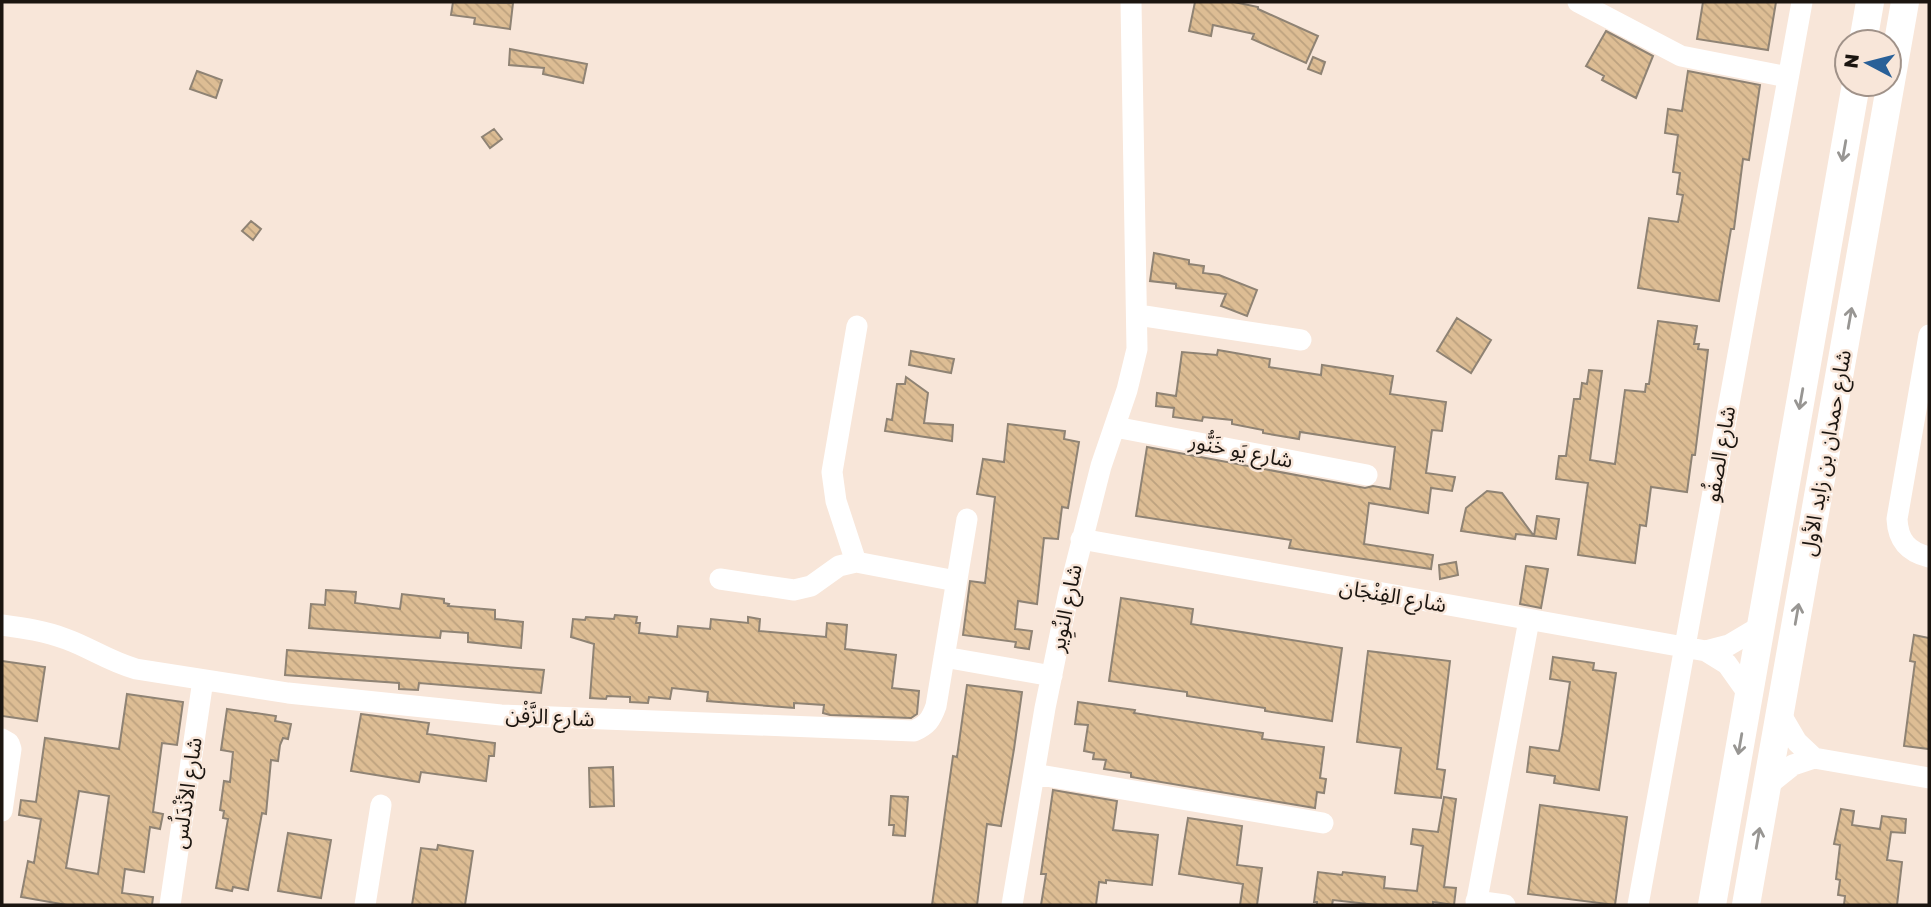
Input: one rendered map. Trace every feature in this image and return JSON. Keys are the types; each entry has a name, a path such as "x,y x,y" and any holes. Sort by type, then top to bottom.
{"main road":[{"path":"1865,28 1870,2"},
{"name":"شارع حمدان بن زايد الأول","path":"1746,905 1905,2"},
{"name":"شارع حمدان بن زايد الأول","path":"1712,905 1854,98"}],"street":[{"name":"شارع النُوِير","path":"1012,905 1052,676 1081,539 1101,466 1135,363 1138,315 1131,2"},
{"path":"1578,2 1681,56 1788,77"},
{"name":"شارع الصفُو","path":"1638,905 1802,2"},
{"path":"1138,315 1301,340"},
{"path":"856,562 836,501 832,472 857,326"},
{"path":"1929,335 1897,519 1902,542 1917,554 1929,557"},
{"name":"شارع يَو خَنُّور","path":"1115,427 1367,475"},
{"name":"شارع الزَّفْن","path":"2,625 48,633 74,642 113,663 135,669 288,693 501,715 914,732 932,718 967,519"},
{"name":"شارع الفِنْجَان","path":"1081,539 1706,651 1727,664 1749,695"},
{"path":"720,579 794,590 811,586 839,566 856,562 956,581"},
{"path":"1505,905 1476,903 1529,620"},
{"name":"شارع الفِنْجَان","path":"1706,651 1740,640 1761,626"},
{"path":"944,657 1052,676"},
{"name":"شارع الأنْدَلُس","path":"170,905 203,680"},
{"path":"1780,713 1797,742 1814,758"},
{"path":"2,739 9,743 11,749 2,811"},
{"path":"1768,785 1784,771 1814,758 1929,778"},
{"path":"1034,774 1323,823"},
{"path":"365,905 381,806"}],"building":[{"path":"453,2 513,3 510,29 474,24 475,18 451,15"},
{"path":"1195,2 1234,2 1258,7 1318,36 1306,63 1252,39 1254,34 1213,25 1211,36 1189,31"},
{"path":"1703,2 1776,2 1768,50 1697,39"},
{"path":"1606,31 1653,56 1636,98 1602,80 1604,76 1586,66"},
{"path":"510,49 587,64 583,83 543,74 544,68 509,65"},
{"path":"1313,57 1325,62 1321,74 1308,69"},
{"path":"197,71 222,80 216,98 190,89"},
{"path":"1688,71 1760,85 1749,160 1743,159 1734,229 1731,229 1719,301 1638,288 1649,218 1678,222 1683,195 1677,194 1680,173 1673,172 1678,135 1665,133 1668,109 1682,111"},
{"path":"494,129 502,139 490,148 482,137"},
{"path":"251,221 261,229 253,240 242,231"},
{"path":"1154,253 1189,260 1189,264 1204,266 1203,273 1219,275 1257,290 1247,316 1221,306 1226,294 1176,288 1176,284 1150,281"},
{"path":"1457,318 1491,340 1471,373 1437,351"},
{"path":"1658,321 1697,326 1694,344 1699,344 1698,349 1708,350 1695,455 1692,455 1687,492 1651,487 1646,526 1640,525 1635,563 1578,555 1588,483 1556,479 1559,456 1566,456 1574,399 1580,399 1582,383 1587,384 1589,370 1602,371 1590,460 1615,464 1625,390 1645,392 1646,384 1649,384"},
{"path":"1218,350 1270,359 1269,367 1321,375 1322,365 1393,376 1390,394 1446,402 1442,431 1432,430 1426,473 1455,477 1452,491 1431,488 1428,513 1369,503 1364,544 1433,555 1431,569 1289,548 1291,540 1136,516 1147,447 1365,488 1373,486 1390,489 1395,447 1300,432 1299,439 1263,433 1263,430 1232,424 1232,420 1203,417 1202,421 1173,417 1174,408 1156,406 1157,393 1176,396 1182,352 1217,355"},
{"path":"911,351 954,359 951,373 909,365"},
{"path":"906,377 928,393 924,423 953,425 952,441 885,431 887,419 892,420 897,384 905,384"},
{"path":"1008,424 1065,431 1064,439 1079,442 1068,508 1062,507 1058,539 1044,538 1037,604 1018,601 1015,629 1032,631 1029,649 1015,647 1016,642 963,635 970,581 985,583 995,497 977,494 983,459 1004,462"},
{"path":"1487,491 1502,493 1534,536 1516,534 1515,539 1461,531 1466,508"},
{"path":"1537,516 1559,519 1556,539 1534,536"},
{"path":"1456,562 1458,575 1440,579 1439,565"},
{"path":"1526,566 1548,569 1541,608 1520,604"},
{"path":"326,590 356,592 355,603 400,609 402,594 444,599 448,606 495,610 495,619 523,622 521,648 468,642 468,633 441,631 440,638 309,628 311,604 325,605"},
{"path":"1121,598 1193,609 1191,624 1342,648 1332,721 1187,696 1187,692 1109,681"},
{"path":"615,615 637,617 636,623 640,623 639,633 677,637 678,626 710,629 711,619 748,623 748,617 760,619 759,631 826,637 827,623 847,625 845,649 896,655 892,688 919,691 917,714 911,718 830,715 823,713 824,705 794,703 794,708 707,701 708,692 672,688 670,699 649,697 648,703 630,702 630,697 590,698 594,644 571,637 573,619 614,619"},
{"path":"1914,635 1929,638 1929,749 1904,746 1915,662 1910,661"},
{"path":"287,650 544,670 541,693 419,683 418,690 399,689 399,683 285,675"},
{"path":"1368,651 1450,661 1437,769 1445,770 1441,798 1395,793 1401,748 1357,742"},
{"path":"1553,657 1594,663 1593,670 1616,673 1599,790 1554,783 1555,776 1527,772 1530,747 1559,751 1570,682 1550,679"},
{"path":"2,661 45,667 37,721 2,716"},
{"path":"967,685 1022,692 1014,749 1001,826 987,824 977,905 932,905 953,756 957,757"},
{"path":"127,694 183,702 177,745 162,743 153,812 163,814 160,829 150,827 144,872 125,869 122,893 153,897 152,905 67,905 21,897 28,861 34,863 41,819 19,815 21,800 36,802 45,738 119,749","holes":["79,791 109,796 98,874 66,868"]},
{"path":"1078,702 1263,733 1262,739 1324,747 1320,778 1326,779 1324,793 1317,792 1315,808 1131,777 1131,773 1104,769 1106,760 1093,759 1094,753 1084,751 1088,725 1075,724"},
{"path":"227,709 276,716 275,721 291,724 288,739 283,738 280,745 278,761 271,760 266,814 262,813 248,890 216,888 228,819 223,818 224,811 220,810 224,781 230,782 233,752 221,750"},
{"path":"361,714 429,723 427,734 495,743 494,756 489,756 486,781 421,772 419,782 351,771"},
{"path":"613,767 614,806 590,807 589,768"},
{"path":"1053,790 1117,801 1113,830 1158,835 1152,885 1106,880 1106,883 1099,882 1096,905 1041,905 1046,874 1041,874"},
{"path":"891,796 908,797 905,836 893,835 894,825 889,825"},
{"path":"1444,797 1456,799 1444,887 1456,888 1454,905 1433,902 1433,905 1377,905 1333,900 1332,905 1317,905 1317,902 1314,902 1318,872 1385,877 1384,888 1417,891 1423,846 1411,844 1413,829 1438,832"},
{"path":"1540,805 1627,817 1615,905 1528,894"},
{"path":"1841,809 1854,811 1852,825 1880,829 1882,816 1906,819 1905,833 1891,832 1887,860 1902,862 1897,905 1844,905 1845,896 1838,895 1840,880 1836,879 1840,845 1834,844"},
{"path":"1188,818 1242,826 1237,865 1262,868 1257,905 1240,905 1243,884 1179,874"},
{"path":"288,833 331,840 321,898 278,891"},
{"path":"438,845 473,851 465,905 412,905 421,848 437,850"}]}
